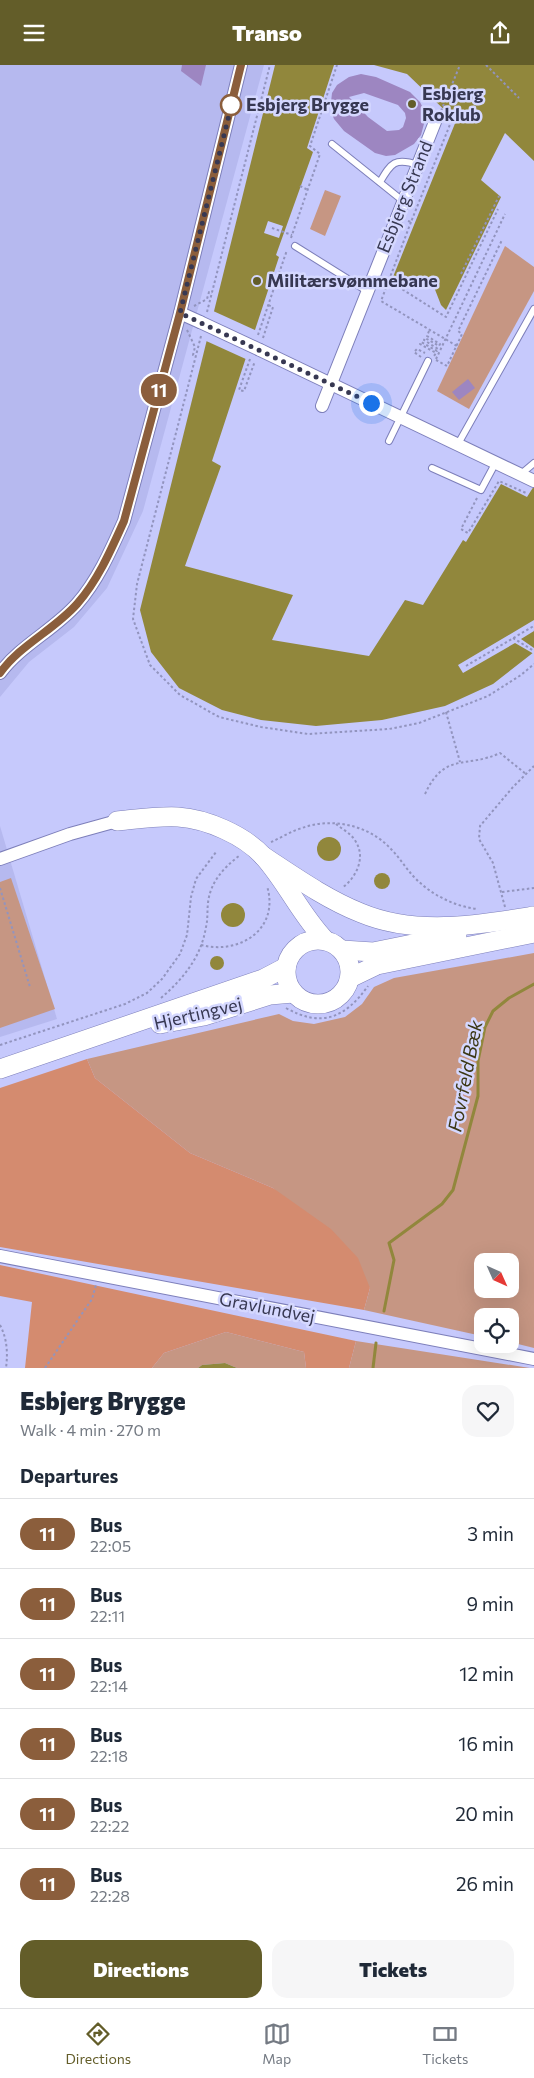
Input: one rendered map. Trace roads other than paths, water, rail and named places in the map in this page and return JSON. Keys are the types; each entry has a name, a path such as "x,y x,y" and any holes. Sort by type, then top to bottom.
{"main road":[{"path":"117,821 147,817 180,817 210,825 234,835 329,898 363,914 395,923 439,927 484,924 534,917"},
{"path":"260,852 312,926 325,940 342,950 350,968 350,978 340,996 331,1002 311,1004 301,1000 293,993 288,985 286,967 296,948 305,942 325,940"},
{"path":"290,895 298,929 296,948"},
{"path":"342,950 373,952 534,917"},
{"path":"350,978 377,965 534,933"},
{"name":"Hjertingvej","path":"0,1069 263,979 286,967"},
{"name":"Hjertingvej","path":"102,1034 204,1016 270,995 293,993"}],"street":[{"path":"0,673 28,644 52,627 76,605 94,581 110,553 124,521 180,313 241,65"},
{"name":"Esbjerg Strand","path":"322,406 435,122"},
{"path":"180,313 496,462 528,480"},
{"path":"0,859 70,834 117,821"},
{"name":"Gravlundvej","path":"0,1256 534,1359"}],"lane":[{"path":"332,144 403,201"},
{"path":"380,182 389,167 396,161 406,161 418,165"},
{"path":"295,246 367,291"},
{"path":"458,444 534,309"},
{"path":"389,441 428,361"},
{"path":"432,468 481,490 496,462"},
{"path":"528,480 534,463"}],"waterway":[{"name":"Fovrfeld Bæk","path":"384,1311 394,1260 389,1243 442,1204 453,1190 478,1096 478,1061 485,1027 493,1011 509,998 534,984"},
{"name":"Fovrfeld Bæk","path":"373,1368 376,1343"}],"place":[{"name":"Esbjerg Roklub","path":"412,104"},
{"name":"Esbjerg Brygge","path":"231,105"},
{"name":"Militærsvømmebane","path":"257,281"}]}
